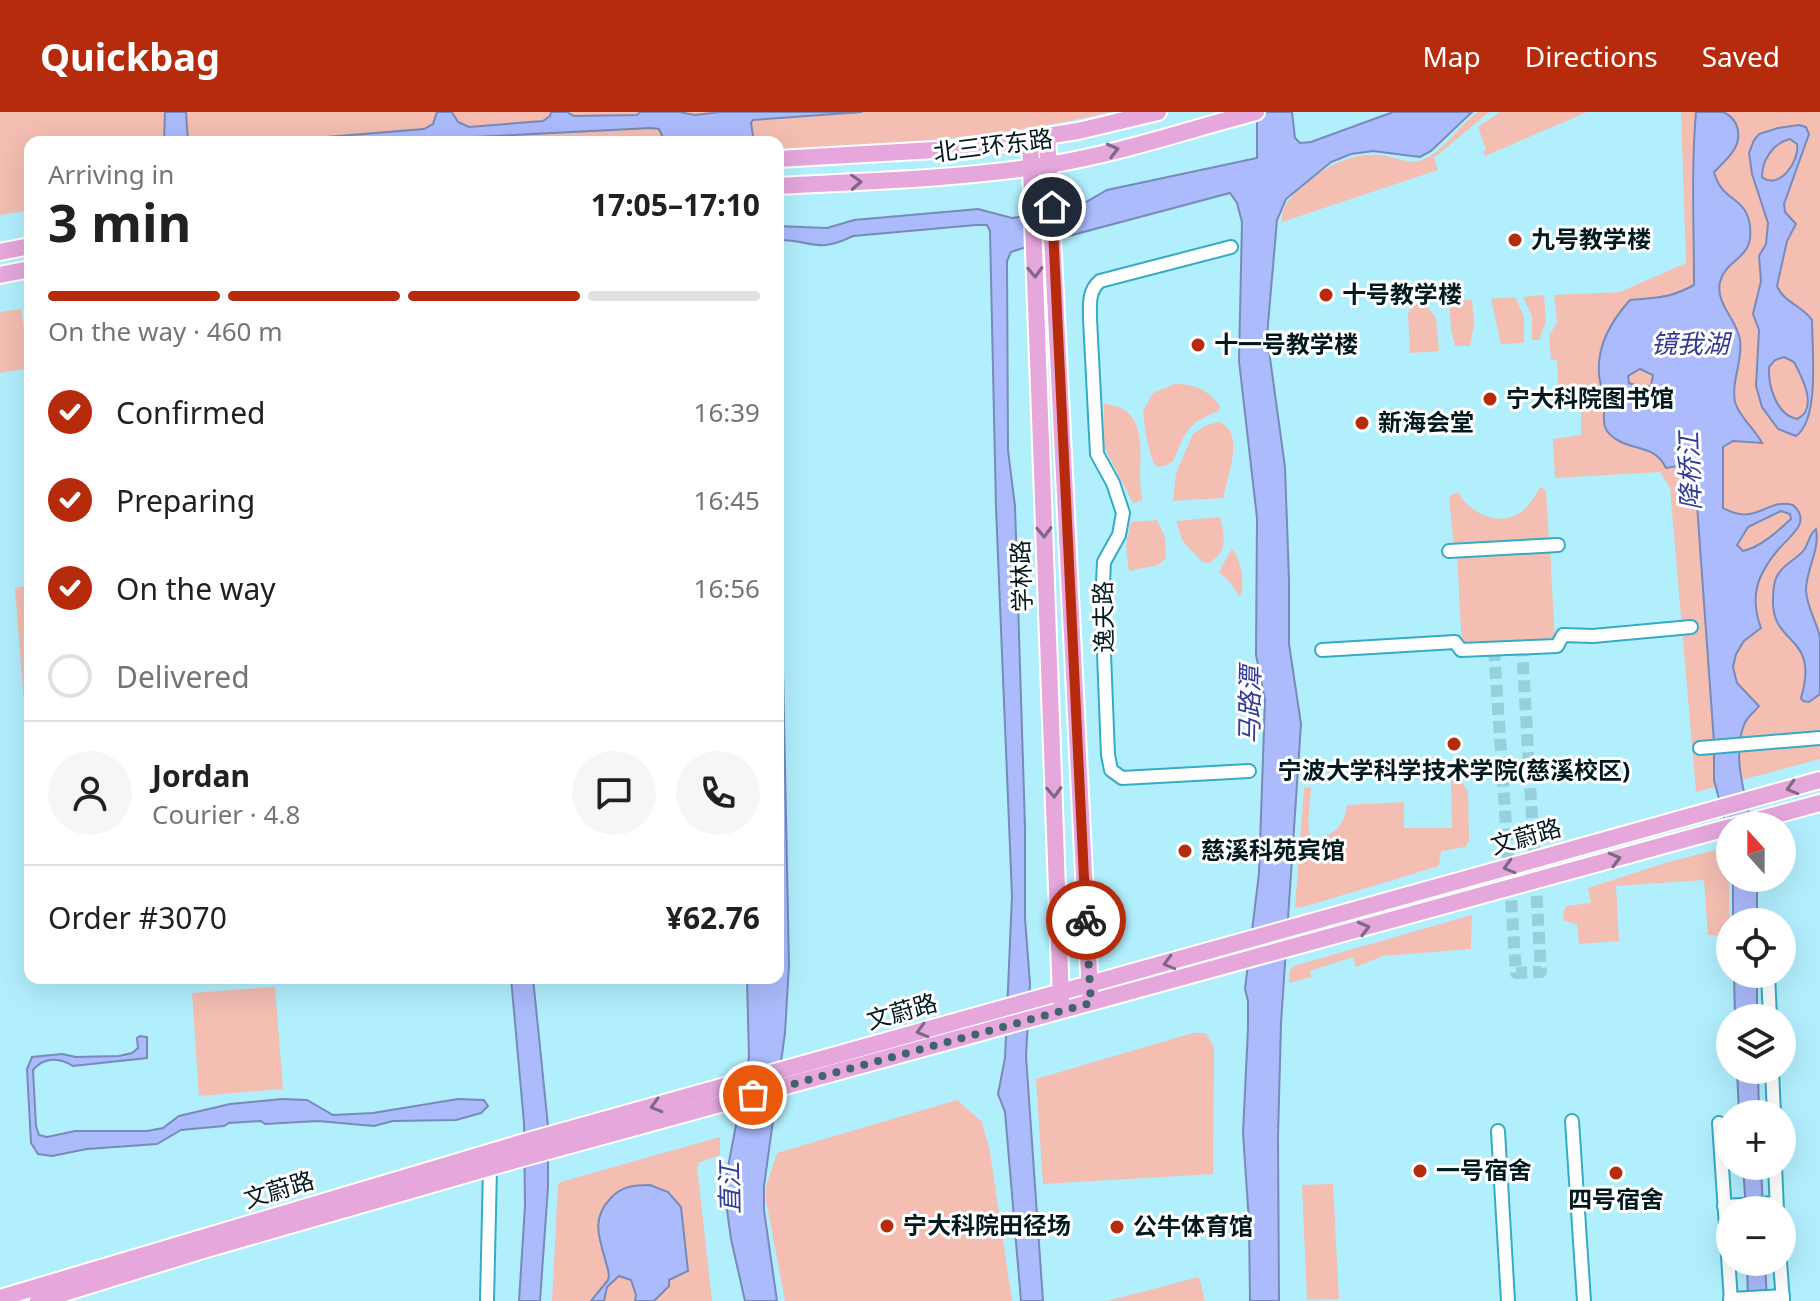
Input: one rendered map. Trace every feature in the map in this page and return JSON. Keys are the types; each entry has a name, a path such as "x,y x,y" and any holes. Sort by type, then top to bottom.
{"main road":[{"name":"北三环东路","path":"784,159 970,148 1088,129 1158,112"},
{"name":"北三环东路","path":"784,186 958,177 1049,165 1249,114"},
{"name":"学林路","path":"1038,137 1049,165 1052,207 1091,1003"},
{"name":"学林路","path":"1038,137 1031,167 1061,1011"},
{"path":"0,252 24,247"},
{"path":"0,275 24,270"},
{"name":"文蔚路","path":"0,1298 731,1093 998,1010 1820,780"},
{"name":"文蔚路","path":"1786,812 1820,803"},
{"name":"文蔚路","path":"776,1080 998,1028 1716,831"},
{"name":"文蔚路","path":"38,1301 490,1168 524,1150"}],"street":[{"name":"逸夫路","path":"1231,247 1100,281 1089,299 1097,454 1113,483 1123,513 1119,535 1104,562 1102,603 1111,770 1122,778 1249,771"},
{"path":"1449,551 1558,545"},
{"path":"1322,650 1455,642 1461,650 1557,646 1563,635 1593,636 1691,627"},
{"path":"1701,748 1820,738"},
{"path":"1572,1121 1584,1301"},
{"path":"1498,1131 1508,1301"},
{"path":"487,1301 490,1168"},
{"path":"1728,1276 1730,1300 1783,1299 1781,1276"}],"shaded area":[{"path":"0,112 1110,112 986,134 784,151 784,136 24,136 24,211 0,215"},
{"path":"1478,112 1489,112 1434,158 1438,170 1282,222 1283,211 1291,198 1328,168 1347,159 1369,155 1422,160 1437,151"},
{"path":"1500,112 1587,112 1485,156 1478,127"},
{"path":"1681,112 1820,112 1820,759 1696,792 1670,488 1660,472 1555,478 1553,439 1581,435 1581,389 1558,390 1557,360 1551,360 1549,336 1557,322 1554,295 1620,292 1686,263"},
{"path":"1544,295 1546,321 1539,340 1532,340 1532,316 1523,297"},
{"path":"1515,297 1524,317 1524,343 1501,344 1491,299"},
{"path":"1472,300 1474,324 1470,346 1455,346 1449,301"},
{"path":"1424,303 1436,318 1439,351 1410,353 1408,314 1413,304"},
{"path":"21,309 24,369 0,373 0,312"},
{"path":"1175,384 1189,385 1206,392 1220,406 1219,411 1194,424 1173,461 1157,467 1149,449 1143,411 1153,393"},
{"path":"1104,404 1121,408 1131,416 1137,428 1143,500 1133,503 1104,447"},
{"path":"1219,422 1232,436 1233,445 1224,498 1173,501 1176,473 1193,434"},
{"path":"1541,487 1546,491 1549,543 1454,548 1449,496 1458,492 1477,512 1502,519 1520,513"},
{"path":"1220,517 1224,537 1222,549 1209,563 1202,562 1182,540 1176,521"},
{"path":"1157,520 1165,537 1166,558 1158,565 1129,571 1126,545 1131,522"},
{"path":"1232,548 1242,572 1240,597 1219,572"},
{"path":"1550,549 1555,641 1462,647 1457,554"},
{"path":"24,586 24,702 15,588"},
{"path":"1451,775 1457,775 1468,791 1469,841 1465,847 1441,851 1439,866 1295,907 1304,788 1311,787 1308,822 1313,839 1337,829 1347,805 1404,802 1404,828 1452,828"},
{"path":"1716,850 1716,892 1729,892 1729,908 1716,908 1716,935 1708,935 1704,880 1616,886 1619,941 1579,944 1577,924 1564,921 1566,906 1591,903 1588,888"},
{"path":"1472,915 1471,949 1383,956 1356,967 1353,957 1310,971 1311,977 1289,983 1290,970 1294,966"},
{"path":"275,987 283,1089 199,1096 192,993"},
{"path":"1193,1033 1206,1033 1214,1047 1213,1174 1043,1184 1036,1079"},
{"name":"宁大科院田径场","path":"957,1100 982,1122 990,1152 1012,1301 785,1301 766,1200 766,1187 777,1153"},
{"path":"720,1137 720,1155 700,1162 697,1167 712,1301 552,1301 558,1185 561,1182"},
{"path":"1333,1184 1339,1299 1307,1300 1302,1185"},
{"path":"1199,1277 1205,1301 1107,1301"}],"water":[{"path":"165,112 186,112 188,136 164,136"},
{"path":"437,112 452,112 458,122 469,127 543,121 551,112 567,112 574,116 637,115 640,112 695,115 720,112 862,112 753,120 753,136 662,136 659,129 651,128 494,136 338,136 424,129 433,124"},
{"path":"1257,112 1292,112 1295,138 1300,143 1311,142 1393,112 1472,112 1431,151 1420,157 1373,151 1351,154 1331,162 1286,199 1277,220 1267,336 1285,467 1289,644 1301,724 1281,1023 1279,1301 1250,1301 1243,1133 1248,1028 1245,989 1259,873 1265,700 1256,655 1257,518 1239,361 1242,222 1237,203 1230,193 1020,249 1011,252 1007,261 1008,450 1015,506 1025,918 1030,984 1026,1056 1043,1301 1021,1301 1005,1112 998,1094 1005,1058 1012,896 996,508 990,231 987,225 976,225 853,236 831,244 815,245 784,240 784,226 827,228 854,220 978,209 1012,218 1074,209 1107,190 1257,158"},
{"name":"镜我湖","path":"1696,112 1722,112 1730,116 1735,122 1738,139 1729,157 1714,172 1722,189 1739,203 1748,216 1750,237 1744,252 1723,274 1719,290 1740,340 1735,402 1762,443 1733,441 1723,447 1723,508 1745,514 1776,505 1793,505 1800,518 1797,530 1772,557 1760,578 1756,603 1761,628 1744,641 1733,667 1737,683 1759,706 1745,722 1739,749 1749,812 1723,812 1714,780 1694,463 1666,468 1651,452 1612,436 1605,427 1599,373 1600,353 1607,334 1630,300 1670,295 1694,285","holes":["1640,369 1653,375 1651,386 1644,388 1629,383 1628,376","1781,511 1790,514 1791,519 1756,546 1743,551 1737,545 1748,527"]},
{"path":"1799,125 1806,127 1809,134 1784,204 1785,212 1796,224 1787,241 1777,286 1812,320 1812,400 1804,427 1796,436 1778,429 1762,407 1756,386 1759,330 1753,314 1761,281 1759,256 1766,244 1768,223 1752,174 1749,153 1759,134","holes":["1790,139 1797,144 1792,166 1775,180 1762,177 1770,153 1778,144","1784,357 1794,362 1807,392 1807,408 1797,419 1779,406 1770,382 1769,367 1775,360"]},
{"path":"1816,529 1816,545 1806,590 1820,638 1820,694 1809,702 1801,698 1804,662 1800,651 1775,616 1773,595 1780,572 1804,550"},
{"name":"直江","path":"784,718 789,965 785,1033 764,1186 764,1210 777,1301 745,1301 731,1239 724,1188 749,1057 747,984 784,984"},
{"path":"1733,892 1757,892 1757,908 1733,908"},
{"path":"512,984 534,984 548,1126 548,1187 540,1301 519,1301 525,1206 524,1123"},
{"path":"1734,988 1757,988 1757,1004 1735,1004"},
{"path":"147,1037 147,1058 73,1066 52,1060 37,1066 33,1070 39,1135 47,1137 75,1131 147,1131 163,1128 179,1116 230,1104 282,1099 307,1100 333,1115 373,1113 458,1099 484,1100 488,1106 481,1113 456,1120 393,1121 374,1126 318,1121 229,1123 181,1130 157,1144 87,1149 52,1156 38,1154 31,1143 27,1069 32,1057 62,1054 76,1057 119,1056 138,1048 137,1038"},
{"path":"1738,1084 1758,1084 1759,1100 1738,1100"},
{"path":"1744,1180 1762,1180 1762,1196 1745,1196"},
{"path":"650,1185 668,1192 681,1207 688,1271 669,1280 669,1286 654,1301 635,1301 631,1280 619,1276 607,1287 604,1301 591,1301 609,1275 598,1226 603,1208 623,1189"},
{"path":"1747,1276 1766,1276 1767,1301 1748,1301"}],"tunnel":[{"path":"1494,649 1516,973 1541,972 1522,647"}],"way so far":[{"path":"753,1095 1091,1003 1086,920"}],"place":[{"name":"九号教学楼","path":"1515,240"},
{"name":"十号教学楼","path":"1326,295"},
{"name":"十一号教学楼","path":"1198,345"},
{"name":"宁大科院图书馆","path":"1490,399"},
{"name":"新海会堂","path":"1362,423"},
{"name":"宁波大学科学技术学院(慈溪校区)","path":"1454,744"},
{"name":"慈溪科苑宾馆","path":"1185,851"},
{"name":"一号宿舍","path":"1420,1171"},
{"name":"四号宿舍","path":"1616,1173"},
{"name":"宁大科院田径场","path":"887,1226"},
{"name":"公牛体育馆","path":"1117,1227"}],"route":[{"path":"1052,207 1086,920"}],"water label":[{"name":"降桥江","path":"1690,471"},
{"name":"马路潭","path":"1250,705"}]}
